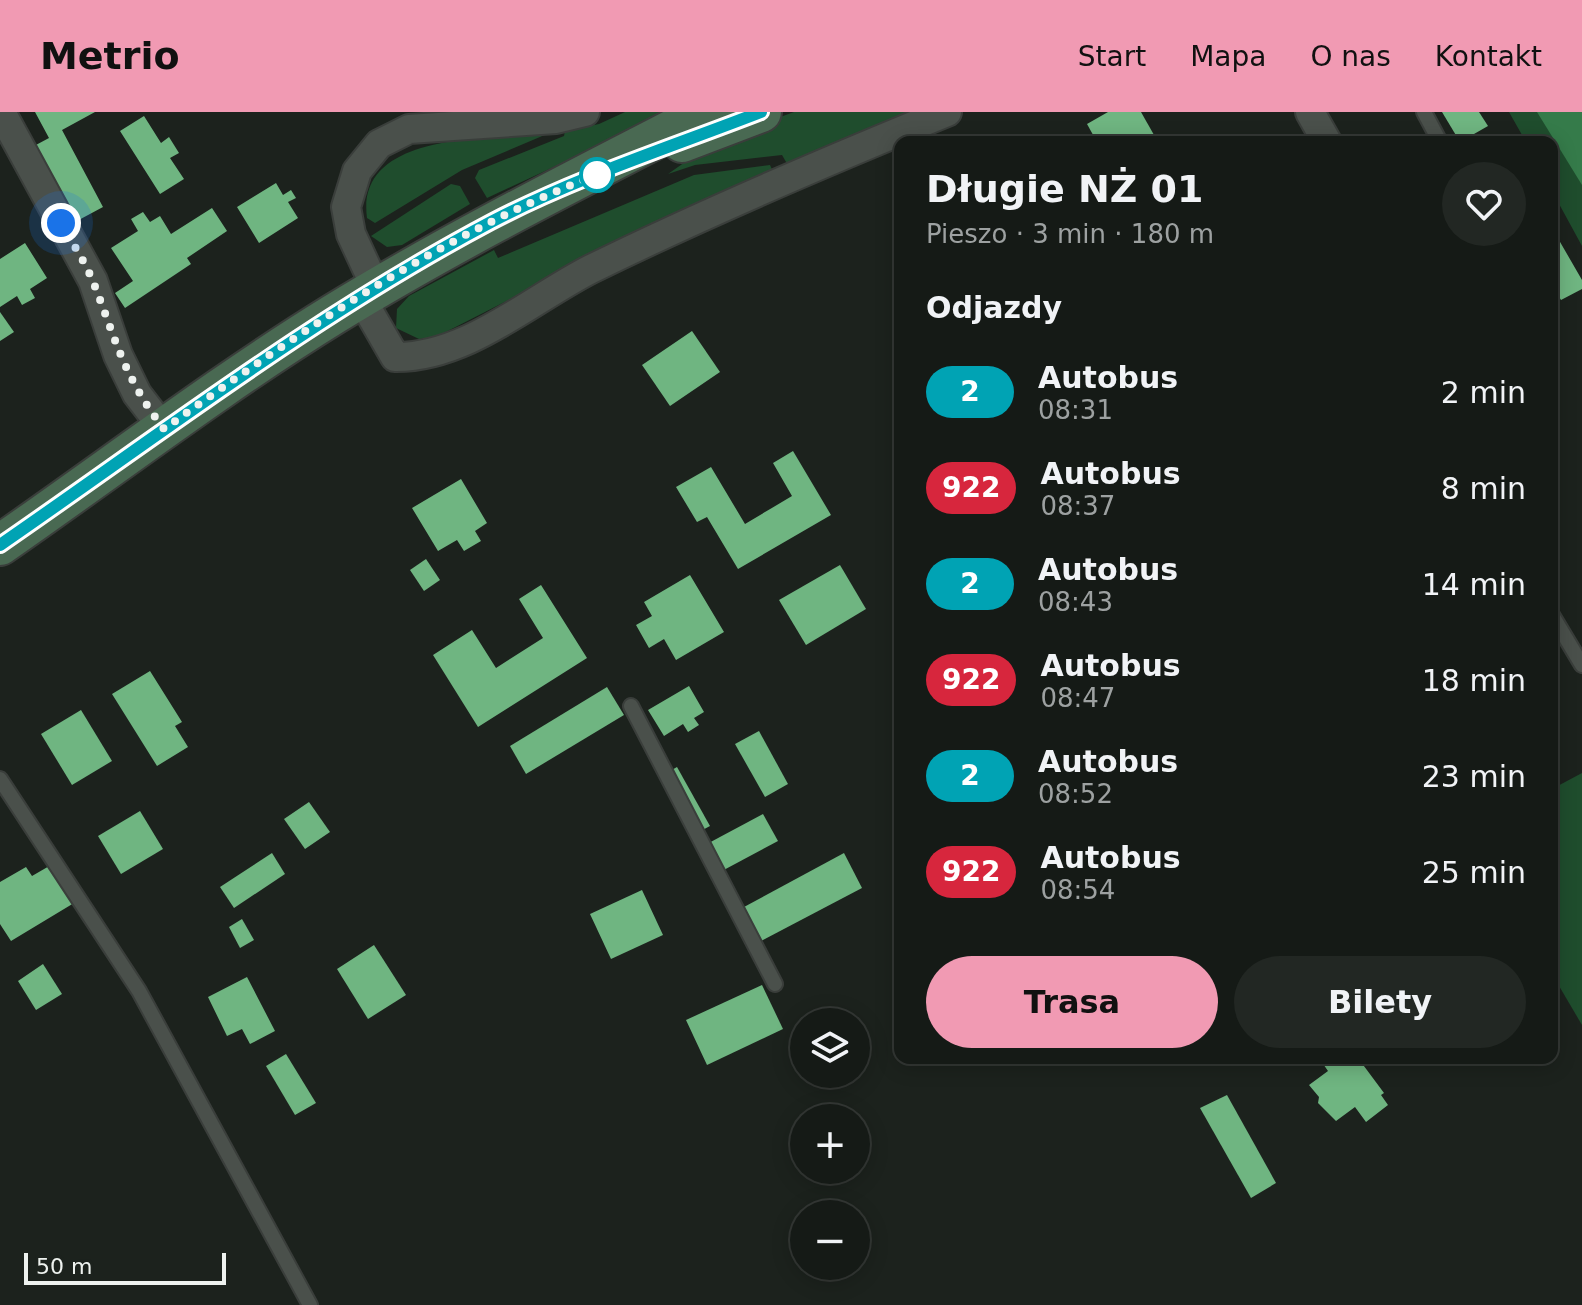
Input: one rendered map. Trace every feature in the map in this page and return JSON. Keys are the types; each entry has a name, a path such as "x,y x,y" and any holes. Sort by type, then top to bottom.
{"main road":[{"path":"0,545 237,377 369,293 491,222 707,112"},
{"path":"559,189 761,112"}],"street":[{"path":"1,112 93,281 118,355 137,394 164,429"},
{"path":"585,112 556,119 409,129 379,144 357,171 346,207 351,234 369,293 395,357 418,357 447,348 591,269 947,112"},
{"path":"1310,112 1324,136"}],"lane":[{"path":"1424,112 1437,136"},
{"path":"1558,625 1582,665"},
{"path":"631,706 775,984"},
{"path":"0,779 139,991 310,1305"}],"shaded area":[{"path":"625,112 672,112 487,198 475,178 479,170 564,136 565,131 599,124"},
{"path":"794,112 915,112 789,167 782,155 695,165 668,174 715,141"},
{"path":"1509,112 1582,112 1582,246 1558,202 1558,136 1523,136"},
{"path":"1537,112 1582,112 1582,185 1558,146 1558,136 1552,136"},
{"path":"547,134 462,170 375,223 367,218 369,190 382,169 404,155 432,145 463,140"},
{"path":"770,165 775,176 591,258 434,338 419,339 396,328 397,309 409,296 494,250 498,258 694,175"},
{"path":"451,184 460,186 470,204 402,245 387,247 371,236"},
{"path":"1582,773 1582,1025 1558,984 1558,786"}],"building":[{"path":"35,112 95,112 62,130 103,207 75,222 34,146 49,138"},
{"path":"1108,112 1141,112 1154,135 1094,136 1087,124"},
{"path":"1442,112 1479,112 1488,126 1470,136 1456,136"},
{"path":"144,116 161,143 169,137 179,153 170,158 184,179 160,194 120,131"},
{"path":"276,183 283,195 291,190 296,198 288,202 298,218 259,243 237,207"},
{"path":"212,208 227,231 187,258 191,264 125,308 115,293 133,281 111,248 138,231 131,219 143,212 150,222 160,216 171,234"},
{"path":"1558,238 1582,280 1582,289 1561,300 1558,295"},
{"path":"25,243 47,278 30,289 35,298 22,305 17,296 0,307 0,259"},
{"path":"0,312 14,332 0,341"},
{"path":"692,331 720,372 670,406 642,365"},
{"path":"793,451 831,515 738,569 707,517 697,522 676,487 711,467 745,524 792,496 773,463"},
{"path":"461,479 487,523 475,531 481,541 464,551 457,540 438,551 412,508"},
{"path":"426,559 440,580 424,591 410,570"},
{"path":"840,565 866,609 806,645 779,600"},
{"path":"690,575 724,632 676,660 664,639 649,648 636,625 652,616 644,602"},
{"path":"541,585 587,658 478,727 433,655 472,630 496,668 543,638 519,599"},
{"path":"150,671 182,722 175,726 188,747 157,766 112,694"},
{"path":"689,686 704,712 694,718 699,725 688,732 683,724 664,736 648,710"},
{"path":"607,687 624,715 526,774 510,746"},
{"path":"81,710 112,761 72,785 41,734"},
{"path":"759,731 788,784 765,797 735,744"},
{"path":"677,767 710,826 695,834 663,775"},
{"path":"309,802 330,832 305,849 284,819"},
{"path":"140,811 163,849 121,874 98,836"},
{"path":"763,814 778,841 720,872 705,845"},
{"path":"272,853 285,874 234,908 220,887"},
{"path":"844,853 862,888 761,941 744,907"},
{"path":"51,865 74,903 11,941 0,924 0,882 26,867 32,876"},
{"path":"642,890 663,935 611,959 590,914"},
{"path":"242,919 254,940 240,948 229,927"},
{"path":"374,945 406,995 368,1019 337,969"},
{"path":"43,964 62,994 36,1010 18,981"},
{"path":"247,977 275,1031 250,1044 242,1029 227,1036 208,997"},
{"path":"762,985 783,1029 707,1065 686,1020"},
{"path":"286,1054 316,1103 295,1115 266,1066"},
{"path":"1323,1064 1362,1064 1384,1093 1381,1095 1388,1105 1366,1122 1355,1107 1336,1121 1318,1103 1319,1097 1309,1085 1328,1071"},
{"path":"1227,1095 1276,1183 1251,1198 1200,1108"}],"bus line":[{"name":"2","path":"0,545 294,339 491,222 559,189 761,112"}],"route":[{"path":"61,223 93,281 118,355 137,394 164,429 294,339 428,258 521,207 604,172 597,175"}]}
